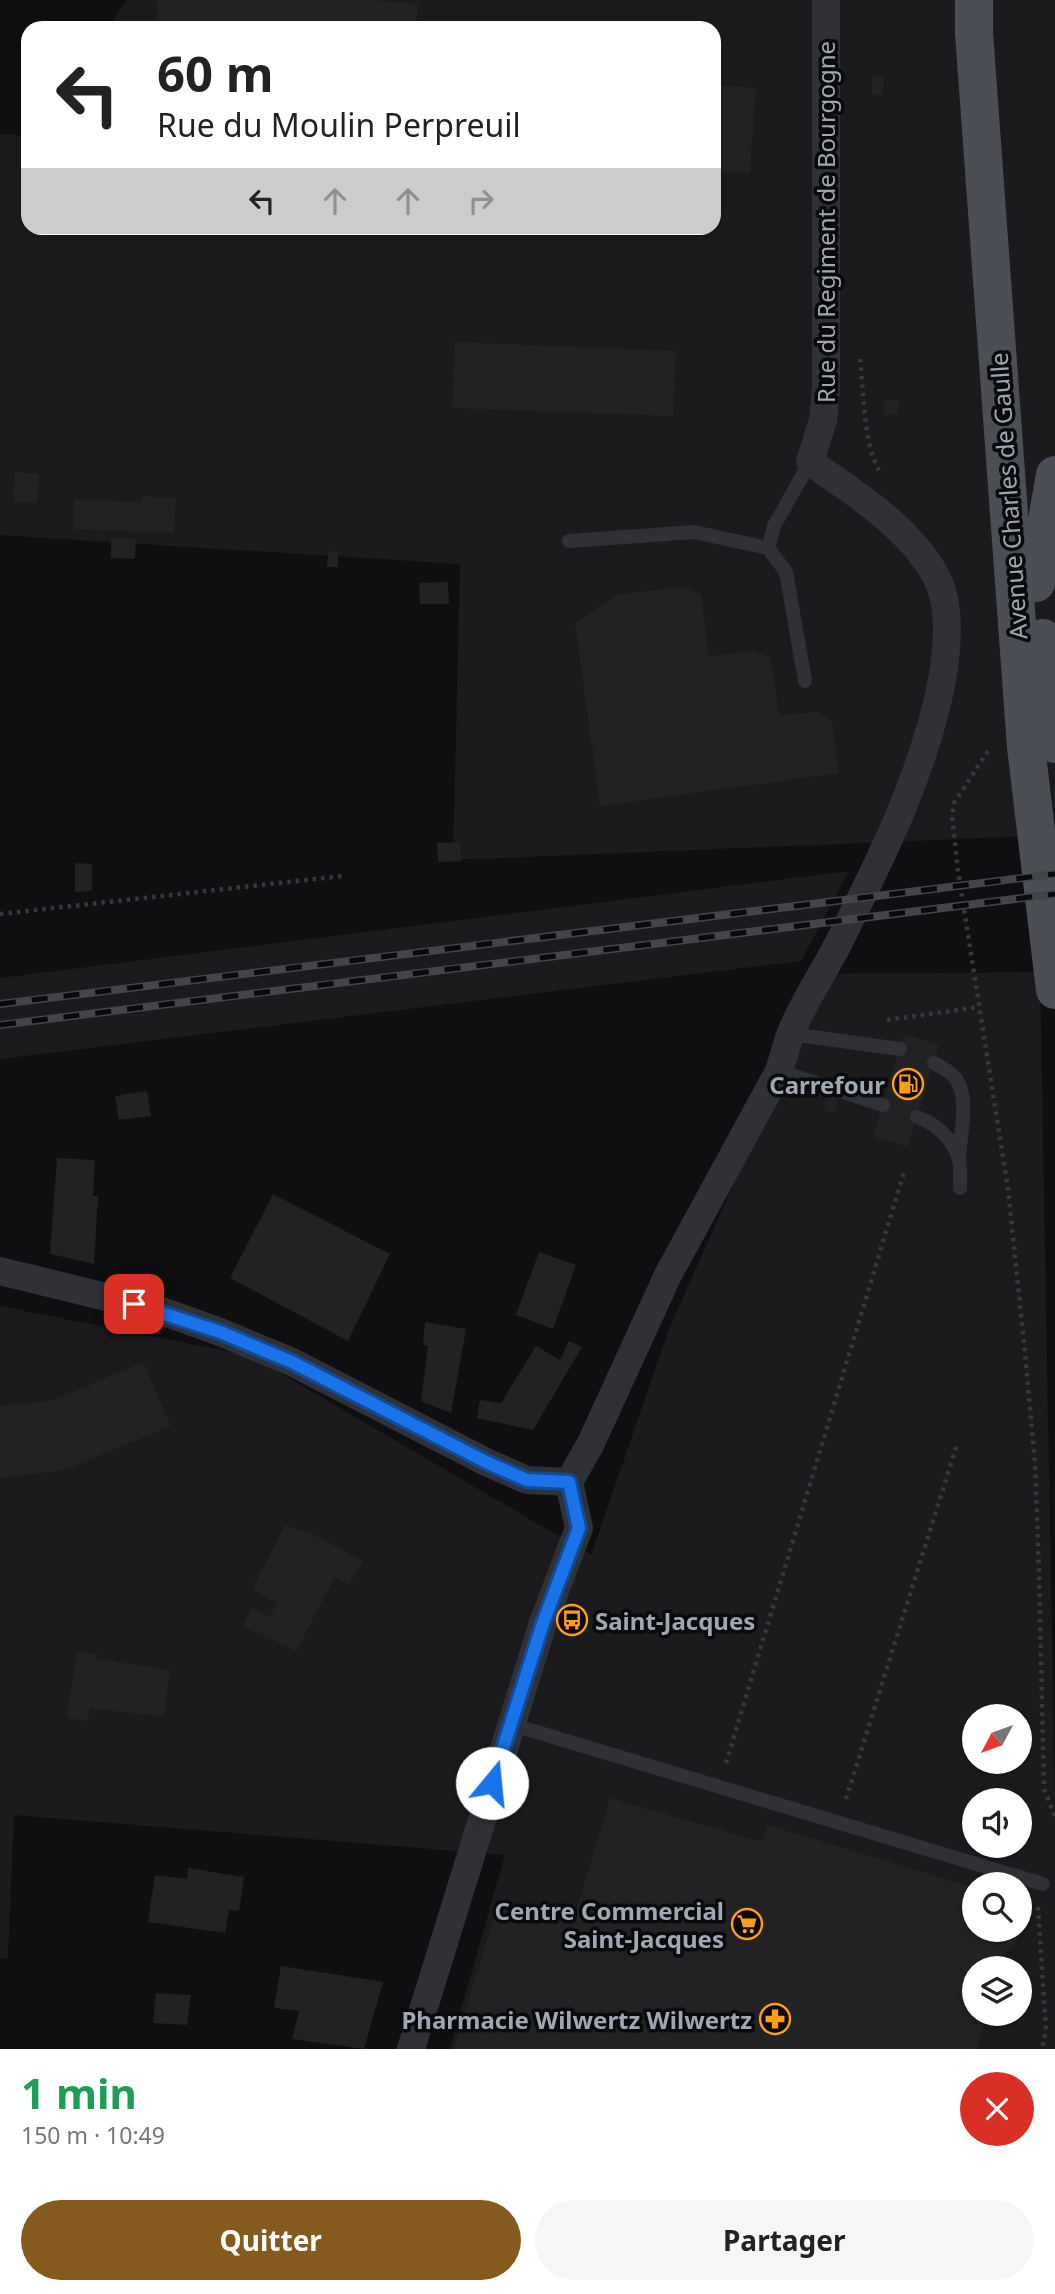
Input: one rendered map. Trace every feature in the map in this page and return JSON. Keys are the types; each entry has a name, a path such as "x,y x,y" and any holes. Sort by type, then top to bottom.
{"main road":[{"name":"Avenue Charles de Gaulle","path":"974,0 975,47 1026,747 1055,990"},
{"name":"Avenue Charles de Gaulle","path":"1001,0 1005,283 1055,744"},
{"path":"1036,583 1055,475"}],"street":[{"name":"Rue du Regiment de Bourgogne","path":"810,462 823,420 826,390 826,0"},
{"path":"411,2049 510,1724 543,1623 579,1528 569,1482 591,1443 668,1275 779,1071 790,1034 870,878 922,758 935,718 945,663 947,624 940,586 923,557 897,528 859,496 810,462"},
{"path":"0,1271 159,1310 220,1332 292,1362 517,1476 527,1480 569,1482"}],"lane":[{"path":"768,548 774,526 810,462"},
{"path":"569,541 694,532 768,548 786,572 805,681"},
{"path":"790,1034 900,1049"},
{"path":"934,1063 948,1071 959,1083 963,1103 960,1188"},
{"path":"779,1071 883,1105"},
{"path":"917,1117 938,1127 959,1158"},
{"path":"510,1724 838,1823 1043,1891"}],"path":[{"path":"0,914 342,876"},
{"path":"718,1787 904,1172"},
{"path":"1008,1189 1035,1464 1044,1789 1055,1817"},
{"path":"838,1823 957,1444"},
{"path":"1042,2049 1046,2029 1038,1907 1043,1891"}],"shaded area":[{"path":"127,0 1055,0 1055,835 453,860 460,564 0,535 0,134 21,136 21,235 721,235 721,21 113,21"},
{"path":"849,871 801,961 0,1059 0,978"},
{"path":"1040,972 1055,1815 1055,2049 450,2049 505,1855 14,1815 8,1958 0,1959 0,1306 251,1356 591,1555 669,1329 827,974"}],"building":[{"path":"158,0 370,0 418,4 417,21 156,21"},
{"path":"872,76 883,76 883,95 872,95"},
{"path":"721,86 756,88 750,173 721,171"},
{"path":"455,342 676,351 673,416 452,408"},
{"path":"898,400 899,414 884,415 883,401"},
{"path":"15,472 39,474 37,503 13,502"},
{"path":"141,496 176,498 174,533 73,529 74,499 141,502"},
{"path":"111,539 136,539 135,559 111,558"},
{"path":"328,551 338,552 338,567 327,567"},
{"path":"448,582 449,604 420,604 419,583"},
{"path":"682,587 701,594 709,656 756,651 771,658 779,715 818,712 832,721 839,773 600,806 575,623 616,595"},
{"path":"460,842 462,861 438,862 437,843"},
{"path":"75,863 92,864 92,891 75,892"},
{"name":"Carrefour","path":"904,1034 939,1045 908,1147 873,1136"},
{"path":"147,1091 151,1116 119,1120 115,1096"},
{"path":"828,1095 838,1099 834,1113 824,1110"},
{"path":"57,1158 95,1160 93,1196 98,1196 94,1264 50,1254"},
{"path":"273,1194 390,1254 348,1341 230,1278"},
{"path":"539,1252 576,1265 553,1329 516,1315"},
{"path":"425,1322 466,1329 451,1413 421,1401 428,1346 423,1345"},
{"path":"569,1341 582,1347 533,1430 477,1418 480,1400 501,1403 536,1346 560,1360"},
{"path":"143,1362 171,1426 65,1470 0,1478 0,1406 51,1401"},
{"path":"285,1525 314,1535 363,1561 349,1585 335,1577 296,1651 242,1626 252,1607 270,1617 277,1603 252,1589"},
{"path":"77,1652 98,1654 97,1659 170,1670 164,1717 90,1708 88,1721 67,1718"},
{"name":"Centre Commercial Saint-Jacques","path":"610,1798 762,1842 768,1825 962,1884 962,1942 1016,1942 1001,1956 962,1956 962,2026 984,2026 977,2049 454,2049 497,1906 522,1914 525,1904 574,1918"},
{"path":"188,1868 244,1877 239,1911 229,1910 225,1933 148,1922 155,1875 187,1879"},
{"path":"281,1966 383,1982 364,2049 292,2039 299,2011 274,2008"},
{"path":"156,1993 191,1995 187,2025 153,2023"}],"railway":[{"path":"0,1004 1055,874"},
{"path":"0,1025 1055,894"}],"place":[{"name":"Carrefour","path":"908,1084"},
{"name":"Saint-Jacques","path":"572,1620"},
{"name":"Centre Commercial Saint-Jacques","path":"747,1924"},
{"name":"Pharmacie Wilwertz Wilwertz","path":"775,2019"}],"route":[{"path":"134,1304 220,1332 292,1362 488,1463 527,1480 569,1482 579,1528 543,1623 492,1783"}]}
